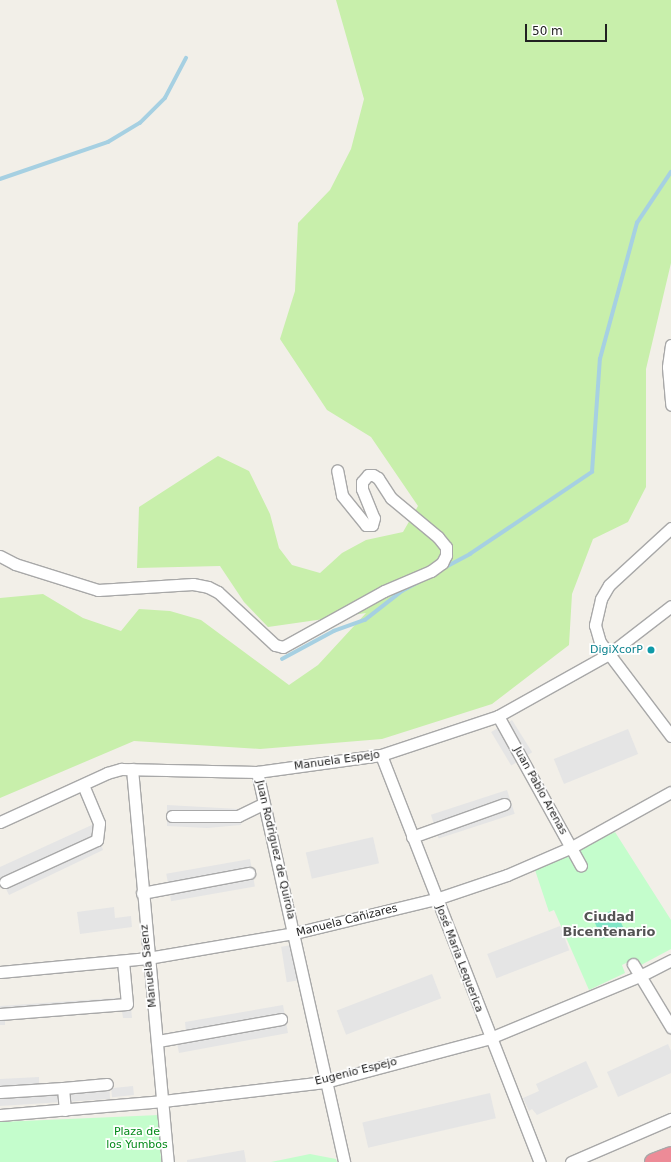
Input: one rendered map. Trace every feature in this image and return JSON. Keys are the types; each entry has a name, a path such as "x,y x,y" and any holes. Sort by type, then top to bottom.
{"highway":[{"path":"653,1162 671,1155"}],"street":[{"path":"671,345 668,367 671,405"},
{"path":"0,556 15,564 98,590 194,584 208,587 218,592 275,645 283,647 384,591 431,571 442,563 446,555 446,547 438,537 391,498 378,478 373,475 368,475 362,482 362,489 374,518 372,525 366,525 342,495 337,470"},
{"path":"671,528 609,585 601,599 595,625 600,642 608,654 671,736"},
{"name":"Manuela Espejo","path":"0,822 107,773 132,769 257,772 381,755 498,716 608,654 671,606"},
{"name":"Juan Pablo Arenas","path":"498,716 572,847 581,866"},
{"name":"José Maria Lequerica","path":"381,755 490,1038 540,1162"},
{"name":"Manuela Saenz","path":"132,769 142,893 158,1041 168,1162"},
{"name":"Juan Rodriguez de Quirola","path":"257,772 263,804 295,934 325,1082 344,1162"},
{"path":"5,882 97,840 99,823 83,785"},
{"name":"Manuela Cañizares","path":"0,972 148,958 295,934 436,899 507,875 572,847 671,792"},
{"path":"172,816 238,816 263,804"},
{"path":"412,837 504,804"},
{"path":"142,893 249,873"},
{"name":"Eugenio Espejo","path":"0,1115 163,1101 325,1082 490,1038 640,976 671,960"},
{"path":"0,1014 127,1004 123,961"},
{"path":"633,964 671,1026"},
{"path":"158,1041 281,1019"},
{"path":"0,1092 107,1084"},
{"path":"64,1088 65,1110"},
{"path":"571,1162 671,1119"}],"green space":[{"path":"336,0 671,0 671,263 646,369 646,487 628,522 593,539 572,594 569,645 492,704 382,739 260,749 134,741 0,798 0,598 43,594 83,618 121,631 139,609 170,611 201,620 289,685 318,665 366,613 268,627 244,602 220,566 137,568 139,507 218,456 249,471 270,514 279,548 292,565 320,573 342,553 366,540 403,532 418,506 371,437 327,410 280,339 295,291 298,223 330,190 351,149 364,99"},
{"path":"615,832 671,920 671,949 641,965 636,958 622,965 625,973 589,990 554,910 549,912 535,870"},
{"path":"615,909 624,929 602,939 593,919"},
{"name":"Plaza de los Yumbos","path":"159,1115 161,1162 0,1162 0,1122"},
{"path":"310,1154 336,1159 337,1162 271,1162"}],"shaded area":[{"path":"512,720 532,752 525,756 505,724"},
{"path":"498,728 518,761 511,766 491,732"},
{"path":"628,729 638,754 564,784 554,759"},
{"path":"507,790 515,814 439,838 431,815"},
{"path":"167,805 239,809 241,825 207,828 167,826"},
{"path":"94,824 103,850 9,895 0,877 0,867"},
{"path":"373,837 379,863 312,879 306,853"},
{"path":"250,859 255,887 171,901 166,874"},
{"path":"114,907 115,918 131,916 132,927 80,934 77,912"},
{"path":"560,926 569,950 496,978 487,954"},
{"path":"292,945 298,981 287,982 281,947"},
{"path":"432,974 441,998 346,1035 337,1011"},
{"path":"130,997 132,1018 123,1018 122,1011 5,1018 5,1025 0,1025 0,1006"},
{"path":"283,1005 288,1033 179,1053 175,1034 186,1032 185,1022"},
{"path":"668,1044 671,1051 671,1073 618,1097 607,1072"},
{"path":"586,1061 598,1087 537,1115 532,1109 529,1111 523,1098 539,1091 536,1084"},
{"path":"39,1077 39,1084 109,1080 110,1099 0,1106 0,1079"},
{"path":"133,1086 134,1095 112,1097 111,1088"},
{"path":"490,1093 496,1118 368,1148 362,1122"},
{"path":"244,1150 246,1162 187,1162 187,1160"}],"waterway":[{"path":"0,179 108,142 140,123 165,98 186,58"},
{"path":"442,569 470,554 592,472 600,359 637,223 671,172"},
{"path":"282,659 334,631 365,620 402,591 419,582"}],"place":[{"name":"DigiXcorP","path":"651,650"}],"district":[{"name":"Ciudad Bicentenario","path":"609,926"}]}
